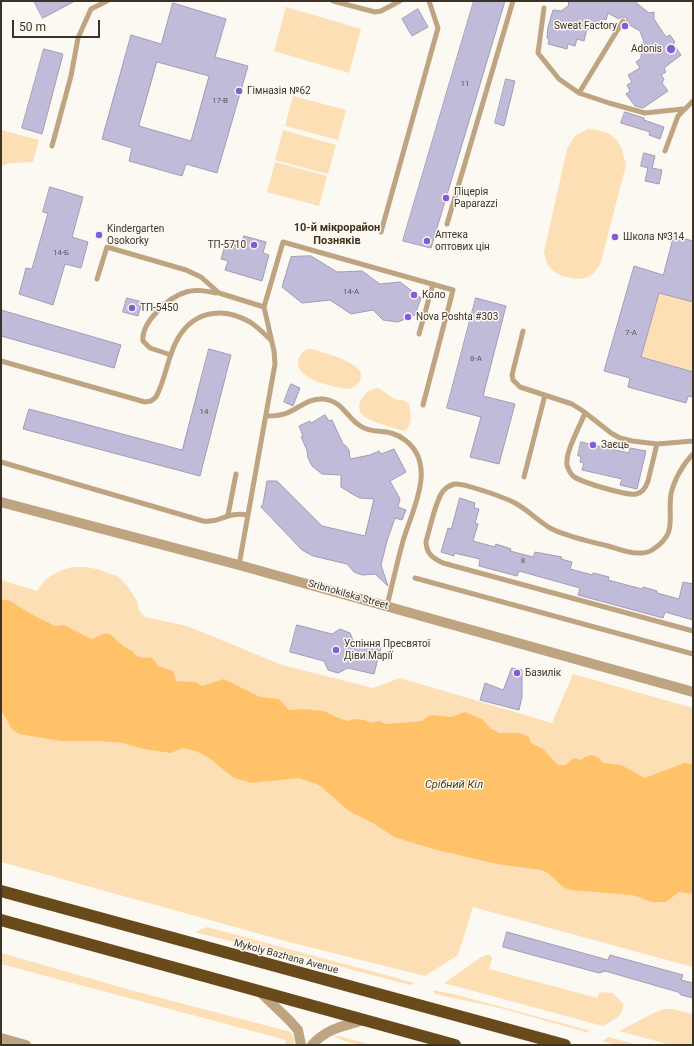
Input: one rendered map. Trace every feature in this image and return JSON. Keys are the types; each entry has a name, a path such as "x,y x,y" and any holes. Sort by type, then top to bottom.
{"highway":[{"name":"Mykoly Bazhana Avenue","path":"1,891 565,1045"},
{"path":"1,920 261,993 455,1045"}],"street":[{"name":"Sribnokilska Street","path":"1,502 239,565 693,692"},
{"path":"261,993 298,1030 301,1045"},
{"path":"312,1045 319,1037 330,1030 364,1020"},
{"path":"1,1038 26,1045"}],"lane":[{"path":"52,146 71,76 78,38 91,9 107,1"},
{"path":"333,1 375,12 381,11 400,1"},
{"path":"381,232 438,28 429,1"},
{"path":"447,224 513,1"},
{"path":"544,8 538,53 559,79 579,93 645,113 683,109"},
{"path":"579,93 623,21"},
{"path":"665,152 678,116 683,109 693,101"},
{"path":"239,565 275,364 274,351 264,307 284,242 453,290 423,406"},
{"path":"97,279 107,247 186,270 201,276 219,293"},
{"path":"419,334 433,284"},
{"path":"171,355 150,348 143,340 144,331 152,318 167,302 176,296 198,290 219,293 264,307"},
{"path":"1,361 145,402 151,401 156,397 171,355 183,332 192,322 203,316 214,312 226,312 239,316 251,323 271,341"},
{"path":"522,331 512,370 513,380 520,387 572,404 620,438 657,444 693,441"},
{"path":"524,477 546,395"},
{"path":"266,416 288,413 310,401 318,399 331,401 343,408 352,419 364,428 385,431 398,435 416,452 420,468 420,490 404,540 387,606"},
{"path":"585,413 571,448 568,461 568,466 573,476 585,482 631,494 640,492 644,489 648,481 657,444"},
{"path":"693,454 682,469 671,493 672,518 670,529 665,538 650,551 640,553 626,551 568,535 550,528 515,503 480,490 456,484 449,486 443,491 439,498 426,541 426,548 429,554 435,559 443,562 693,631"},
{"path":"1,462 203,521 215,521 228,515 240,514 248,516"},
{"path":"228,515 236,474"},
{"path":"415,578 693,654"}],"shaded area":[{"path":"286,7 361,29 349,73 274,51"},
{"path":"293,96 346,110 338,140 285,126"},
{"path":"588,129 605,132 615,138 622,149 626,165 600,265 591,275 574,279 562,276 551,269 547,263 544,252 567,149 575,136"},
{"path":"1,130 39,140 33,162 10,163 1,166"},
{"path":"283,130 336,145 328,174 275,160"},
{"path":"275,162 327,176 319,206 267,192"},
{"path":"659,293 693,302 693,372 641,357"},
{"path":"307,349 312,349 334,356 352,364 361,374 359,382 352,388 348,389 309,378 299,368 298,361 301,354"},
{"path":"378,388 395,399 405,401 409,404 411,415 410,422 405,431 376,422 361,413 359,406 365,394"},
{"path":"72,567 97,569 119,577 128,587 137,601 139,610 145,617 187,626 282,665 373,688 400,678 552,723 573,674 693,708 693,967 473,907 458,955 425,976 289,942 1,862 1,580 37,591 40,586 52,575"},
{"path":"207,927 415,983 410,985 300,956 261,949 195,932"},
{"path":"1,953 134,991 291,1032 294,1038 294,1045 285,1045 286,1040 1,964"},
{"path":"490,955 492,958 489,969 597,998 600,992 613,993 623,1004 623,1008 617,1018 603,1026 444,983 483,956"},
{"path":"433,990 591,1031 586,1032 500,1008 435,994"},
{"path":"664,1009 673,1009 693,1014 693,1045 671,1045 619,1031 656,1012"},
{"path":"333,1035 373,1045 352,1043 337,1038"},
{"path":"609,1037 638,1045 616,1045 602,1041"}],"water":[{"name":"Срібний Кіл","path":"1,600 8,600 29,613 55,626 64,625 89,638 93,639 103,634 109,634 137,656 151,658 158,666 173,671 176,681 195,682 202,686 224,679 260,697 279,699 288,709 292,710 302,709 324,711 347,721 354,719 364,720 371,723 379,721 386,724 422,721 430,715 451,717 465,712 482,719 490,728 499,733 519,733 529,737 531,743 543,749 558,765 566,765 573,758 581,760 592,755 599,758 603,763 621,765 645,778 684,763 693,764 693,894 679,892 666,902 652,902 632,895 570,890 562,886 549,874 541,870 497,864 437,850 394,837 373,823 349,811 319,785 299,778 252,783 234,778 209,758 196,751 182,748 171,753 144,749 123,743 101,741 61,741 19,734 12,729 1,710"}],"building":[{"path":"34,1 75,1 43,18"},
{"path":"474,1 505,1 431,248 403,241"},
{"path":"569,1 634,1 649,13 654,12 654,19 666,37 670,35 675,42 673,43 681,55 664,68 666,72 661,75 664,79 662,83 668,91 643,108 635,106 626,94 630,91 627,85 632,82 628,75 640,68 636,62 641,58 642,47 640,44 644,42 640,31 626,23 627,19 625,17 621,17 619,19 608,13 606,20 604,19 592,29 587,29 584,41 577,39 575,46 568,44 567,49 548,44 548,27 553,10 561,11 568,6"},
{"path":"173,3 226,19 215,57 248,66 217,173 186,164 182,176 129,161 132,148 102,139 131,35 161,44","holes":["157,62 209,76 191,141 139,126"]},
{"path":"418,9 428,27 412,36 402,19"},
{"path":"44,49 63,54 42,134 22,128"},
{"path":"506,79 515,81 504,126 495,123"},
{"path":"625,112 644,118 644,120 664,127 660,139 649,135 650,132 621,123"},
{"path":"644,153 655,156 652,168 662,170 659,184 645,181 648,168 641,166"},
{"path":"50,187 83,197 72,237 88,242 81,268 65,264 53,305 19,294 26,268 32,269 48,213 43,212"},
{"path":"244,236 266,242 263,253 269,255 262,281 225,270 228,261 221,259 226,242 242,247"},
{"path":"674,236 693,241 693,302 659,293 641,357 693,372 693,397 688,396 686,403 628,387 630,378 604,371 634,266 663,275"},
{"path":"311,256 337,272 362,271 380,284 400,282 421,298 415,315 398,322 383,320 373,310 351,314 330,300 302,303 282,287 291,257"},
{"name":"ТП-5450","path":"127,298 142,302 138,316 123,312"},
{"path":"476,298 506,306 483,396 515,404 499,464 470,457 481,417 447,408"},
{"path":"1,310 121,345 114,368 1,336"},
{"path":"209,349 231,355 200,476 23,429 29,409 182,450"},
{"path":"291,384 300,388 293,406 284,402"},
{"path":"325,415 329,421 332,420 343,444 349,450 350,459 370,455 379,451 381,454 394,449 406,472 390,481 400,499 398,507 406,510 402,520 395,518 381,565 388,586 375,574 362,575 354,572 347,564 313,556 302,550 261,507 263,504 267,481 277,481 322,526 365,536 374,499 360,498 354,495 341,487 341,475 322,474 312,466 301,437 303,436 299,426 310,421 311,423"},
{"path":"581,442 629,453 630,448 646,451 637,489 620,485 622,479 582,470 584,463 580,462 581,456 578,456"},
{"path":"460,498 475,503 474,508 479,509 475,523 478,524 473,541 495,547 496,544 511,549 510,551 533,557 535,552 562,557 561,559 572,562 570,569 593,575 593,573 609,577 608,580 642,589 643,587 657,591 657,593 679,599 683,582 693,584 693,620 665,612 663,618 578,595 580,588 519,571 517,576 479,566 480,559 454,553 454,556 441,552 448,528 451,529"},
{"name":"Успіння Пресвятої Діви Марії","path":"297,625 332,634 340,629 350,633 353,640 381,647 374,674 348,668 338,673 328,670 324,661 290,652"},
{"path":"512,668 522,670 522,697 519,710 480,700 485,683 503,690"},
{"path":"507,932 608,960 610,955 683,975 681,980 693,983 693,998 681,995 678,992 605,971 599,973 503,947"}],"place":[{"name":"Sweat Factory","path":"625,26"},
{"name":"Adonis","path":"671,49"},
{"name":"Гімназія №62","path":"239,91"},
{"name":"Піцерія Paparazzi","path":"446,198"},
{"name":"Kindergarten Osokorky","path":"99,235"},
{"name":"Школа №314","path":"615,237"},
{"name":"Аптека оптових цін","path":"427,241"},
{"name":"ТП-5710","path":"254,245"},
{"name":"Коло","path":"414,295"},
{"name":"ТП-5450","path":"132,308"},
{"name":"Nova Poshta #303","path":"408,317"},
{"name":"Заєць","path":"593,445"},
{"name":"Успіння Пресвятої Діви Марії","path":"336,650"},
{"name":"Базилік","path":"517,673"}],"district":[{"name":"10-й мікрорайон Позняків","path":"337,234"}]}
